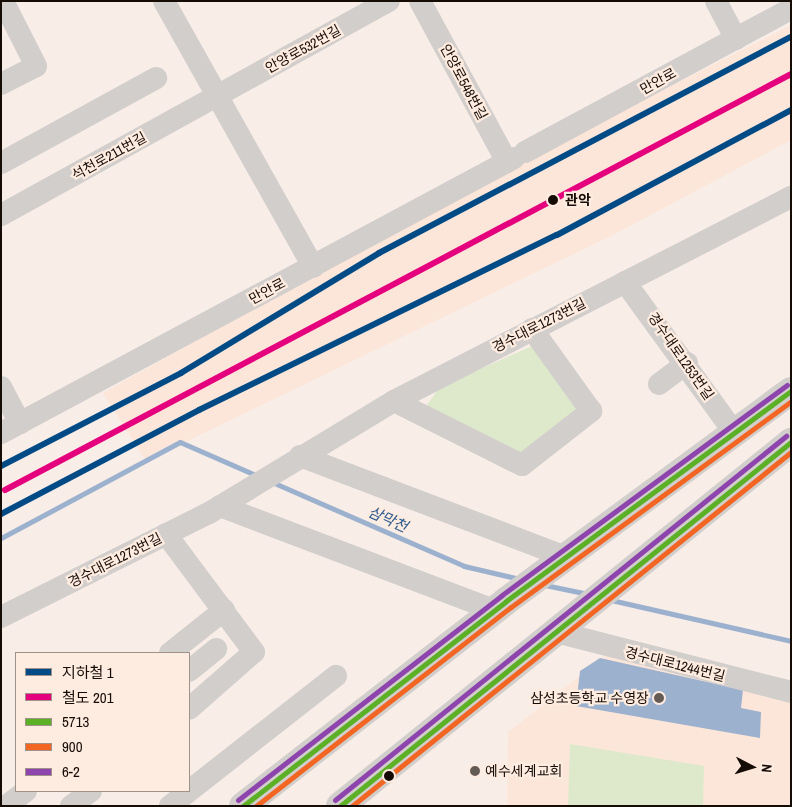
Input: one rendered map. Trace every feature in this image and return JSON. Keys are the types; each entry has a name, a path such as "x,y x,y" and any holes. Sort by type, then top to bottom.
{"main road":[{"path":"243,806 500,605 791,391"},
{"path":"340,806 560,633 637,566 791,442"}],"street":[{"path":"1,84 36,66 3,1"},
{"path":"164,1 313,267"},
{"name":"안양로532번길","path":"216,96 389,1"},
{"name":"안양로548번길","path":"420,1 515,157"},
{"path":"716,1 736,39"},
{"name":"만안로","path":"1,387 10,428 791,9"},
{"path":"1,163 156,78"},
{"name":"석천로211번길","path":"1,215 216,96"},
{"name":"경수대로1273번길","path":"1,617 224,504 394,401 537,336 625,282 791,197"},
{"name":"경수대로1253번길","path":"625,282 687,363 734,432"},
{"path":"394,401 522,465 591,411 537,336 440,387"},
{"path":"659,384 687,363"},
{"path":"296,459 564,558"},
{"path":"224,504 500,605"},
{"path":"166,534 254,652 190,704"},
{"path":"171,652 224,610"},
{"name":"경수대로1244번길","path":"560,633 791,692"},
{"path":"190,670 216,649"},
{"path":"190,789 336,676"},
{"path":"6,806 25,792"},
{"path":"71,806 90,792"},
{"path":"170,806 187,792"}],"shaded area":[{"path":"791,25 791,140 613,235 146,461 103,393 455,196"},
{"path":"607,655 791,698 791,806 507,806 508,732"}],"green space":[{"path":"541,342 591,411 522,465 421,413 440,387"},
{"path":"570,744 704,766 703,806 568,806"}],"water":[{"name":"삼성초등학교 수영장","path":"600,658 743,690 741,708 761,712 760,738 576,706 580,671"}],"waterway":[{"name":"삼막천","path":"1,538 180,442 258,476"},
{"name":"삼막천","path":"272,482 464,566 520,579"},
{"name":"삼막천","path":"545,585 588,594"},
{"name":"삼막천","path":"611,600 791,641"}],"metro line":[{"name":"1","path":"1,466 181,373 379,253 791,37"},
{"name":"1","path":"1,514 199,410 557,235 791,110"}],"rail line":[{"name":"201","path":"5,490 791,74"}],"transit line":[{"name":"6-2","path":"238,800 502,595 787,385"},
{"name":"5713","path":"243,806 506,601 791,391"},
{"name":"900","path":"256,806 511,607 791,401"},
{"name":"6-2","path":"335,800 786,436"},
{"name":"5713","path":"340,806 791,442"},
{"name":"900","path":"352,806 791,452"}],"place":[{"name":"관악","path":"553,200"},
{"name":"삼성초등학교 수영장","path":"659,698"},
{"name":"예수세계교회","path":"475,771"}]}
